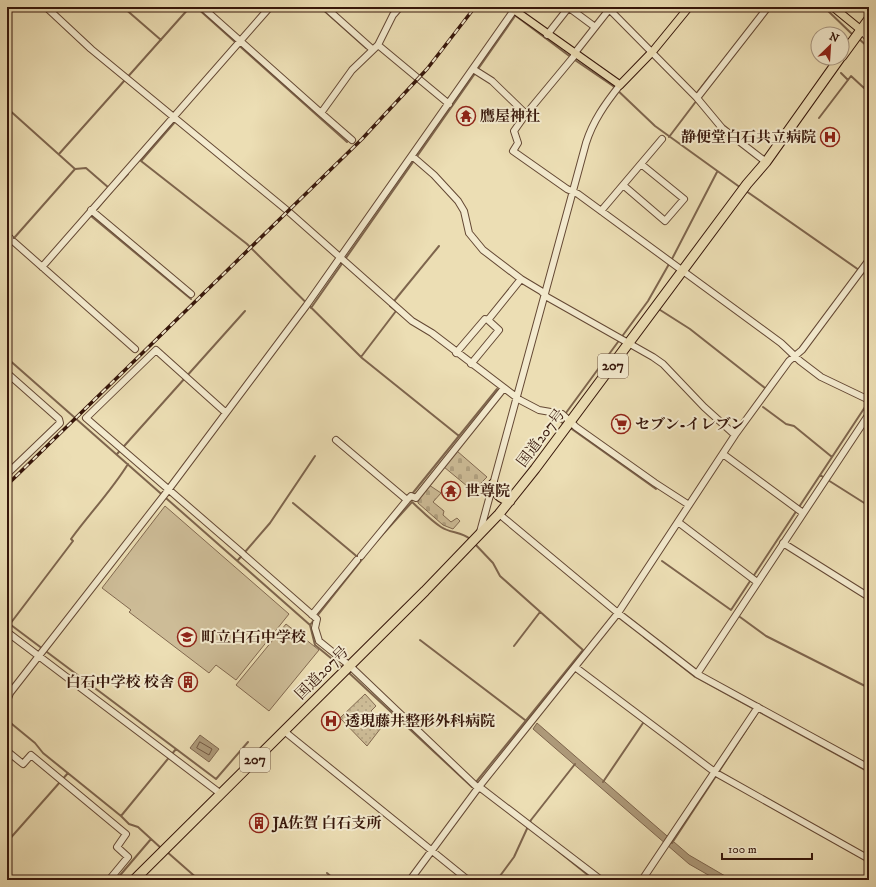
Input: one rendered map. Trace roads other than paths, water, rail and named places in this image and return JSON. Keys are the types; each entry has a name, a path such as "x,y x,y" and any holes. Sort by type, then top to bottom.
{"highway":[{"name":"国道207号","path":"850,45 869,19"},
{"name":"国道207号","path":"134,880 347,669 499,514 510,501 624,340 658,306 747,184 766,162 835,66"},
{"path":"494,484 495,493 501,498 510,501"}],"main road":[{"path":"512,11 547,35 573,57 618,88 653,51 689,7"},
{"path":"833,7 857,35"}],"street":[{"path":"46,7 172,118 343,259 412,321 432,333 456,353 517,396 520,400 539,410 567,421 649,479 689,505"},
{"path":"202,7 238,43 352,140"},
{"path":"42,267 93,212 109,189 270,7"},
{"path":"325,7 372,49"},
{"path":"321,113 352,70 372,49 378,45 400,7"},
{"path":"547,35 569,7 595,27"},
{"path":"697,97 768,7"},
{"path":"766,162 722,128 697,97 610,8 514,131 518,143 513,151 601,211 781,343 821,377 868,400"},
{"path":"7,701 10,693 166,493 225,412 343,259 449,104 475,71 512,11"},
{"path":"857,35 869,39"},
{"path":"378,45 449,104"},
{"path":"475,71 492,81 526,114"},
{"path":"475,540 494,484 544,294 592,126 601,109 618,88"},
{"path":"601,211 662,139"},
{"path":"414,157 458,201 464,211 469,233 483,250 521,279 544,294 663,364 704,407 735,435"},
{"path":"623,186 665,221 684,199 641,164"},
{"path":"93,212 191,294"},
{"path":"10,239 135,349"},
{"path":"410,880 432,850 475,785 530,723 618,613 735,435 789,360 802,350 869,260"},
{"path":"456,353 485,319 488,320 521,279"},
{"path":"471,364 499,330 488,320"},
{"path":"225,412 156,350 86,418 122,448 166,493 243,554 314,617"},
{"path":"7,373 59,419 60,423 7,474"},
{"path":"504,388 416,498 411,496 407,500 359,558 314,617 315,628 319,640 347,669 475,785 529,824 601,880"},
{"path":"697,674 753,580 783,543 799,510 826,479 869,414"},
{"path":"336,440 407,500"},
{"path":"723,454 799,510"},
{"path":"499,514 618,613 697,674 756,709 869,768"},
{"path":"678,522 753,580"},
{"path":"783,543 869,597"},
{"path":"7,632 43,652 170,755 221,794"},
{"path":"575,667 716,773 869,859"},
{"path":"642,880 716,773 756,709"},
{"path":"284,731 468,880"},
{"path":"7,751 22,764 30,755 126,834 117,846 128,857 109,880"}],"water":[{"path":"537,723 689,855 732,880 717,880 689,864 533,729"},
{"path":"200,735 219,749 209,762 190,748"}],"waterway":[{"path":"123,7 161,40"},
{"path":"59,154 190,7"},
{"path":"196,7 347,142"},
{"path":"320,7 366,48"},
{"path":"504,7 572,58 613,86 655,126 741,188"},
{"path":"824,7 854,36"},
{"path":"311,308 515,16"},
{"path":"858,38 869,48"},
{"path":"696,94 713,72"},
{"path":"841,73 848,80"},
{"path":"819,118 851,76 864,88 869,82"},
{"path":"669,137 697,100"},
{"path":"7,108 75,169 7,246"},
{"path":"174,123 141,161 247,244 362,358 459,436"},
{"path":"75,169 86,168 109,188"},
{"path":"565,425 560,421 648,301 673,257 717,172"},
{"path":"112,191 128,174"},
{"path":"112,191 91,216 191,299"},
{"path":"746,191 869,277"},
{"path":"361,357 396,311 390,306 439,246"},
{"path":"657,308 690,329 765,388"},
{"path":"117,454 245,311"},
{"path":"7,358 310,625 315,645 343,668"},
{"path":"412,494 497,389"},
{"path":"662,561 731,610 869,401"},
{"path":"763,407 786,424 794,426 832,457"},
{"path":"569,427 656,489"},
{"path":"238,560 270,523 315,456"},
{"path":"10,624 73,541 71,539 128,464"},
{"path":"820,475 869,506"},
{"path":"374,544 412,502 441,527 470,539"},
{"path":"293,503 360,559"},
{"path":"348,672 472,787 583,650 500,576 493,563 475,544"},
{"path":"310,625 364,557"},
{"path":"514,646 540,612"},
{"path":"740,617 766,636 869,688"},
{"path":"7,622 216,779 248,742"},
{"path":"644,637 694,676 869,772"},
{"path":"420,640 525,720"},
{"path":"672,843 758,712"},
{"path":"7,720 35,743 43,753 121,816 176,749"},
{"path":"603,782 643,723"},
{"path":"497,880 514,857 531,820 575,764"},
{"path":"7,842 68,773"},
{"path":"121,816 129,824 138,827 162,849"},
{"path":"116,880 151,839"},
{"path":"553,847 594,880"},
{"path":"166,851 199,880"},
{"path":"327,873 335,880"}],"railway":[{"path":"7,485 362,139 427,69 475,7"}],"place":[{"name":"鷹屋神社","path":"466,116"},
{"name":"静便堂白石共立病院","path":"830,137"},
{"name":"セブン-イレブン","path":"621,424"},
{"name":"世尊院","path":"451,491"},
{"name":"町立白石中学校","path":"187,637"},
{"name":"白石中学校 校舎","path":"188,682"},
{"name":"透現藤井整形外科病院","path":"331,721"},
{"name":"JA佐賀 白石支所","path":"259,823"}]}
